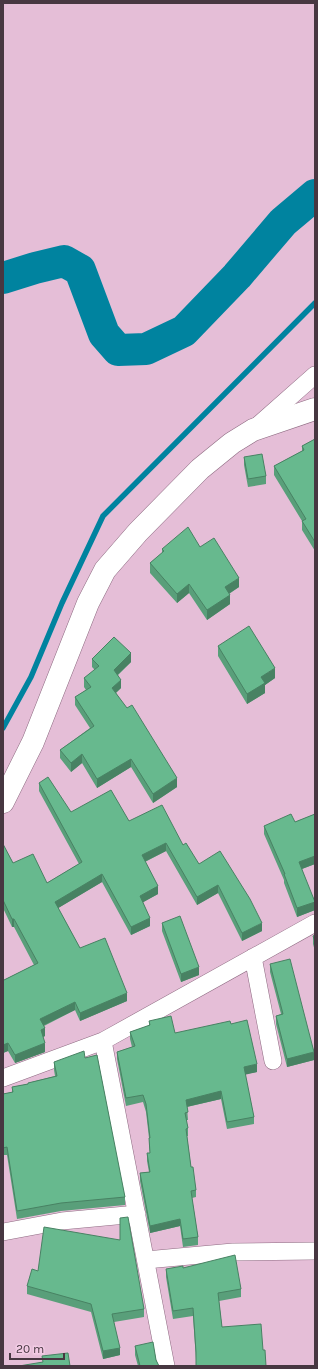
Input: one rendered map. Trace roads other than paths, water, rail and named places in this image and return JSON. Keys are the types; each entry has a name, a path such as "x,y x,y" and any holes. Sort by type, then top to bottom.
{"street":[{"path":"3,802 33,742 88,602 106,570 138,532 200,469 232,443 253,430 315,374"},
{"path":"253,430 315,409"},
{"path":"3,1078 103,1041 315,923"},
{"path":"253,957 273,1061"},
{"path":"103,1041 166,1366"},
{"path":"3,1232 62,1220 137,1214"},
{"path":"146,1260 233,1252 315,1251"}],"waterway":[{"path":"3,278 64,261 80,270 104,334 118,350 146,349 184,331 237,276 283,222 315,195"},
{"path":"3,728 31,677 62,603 103,516 315,303"}]}
